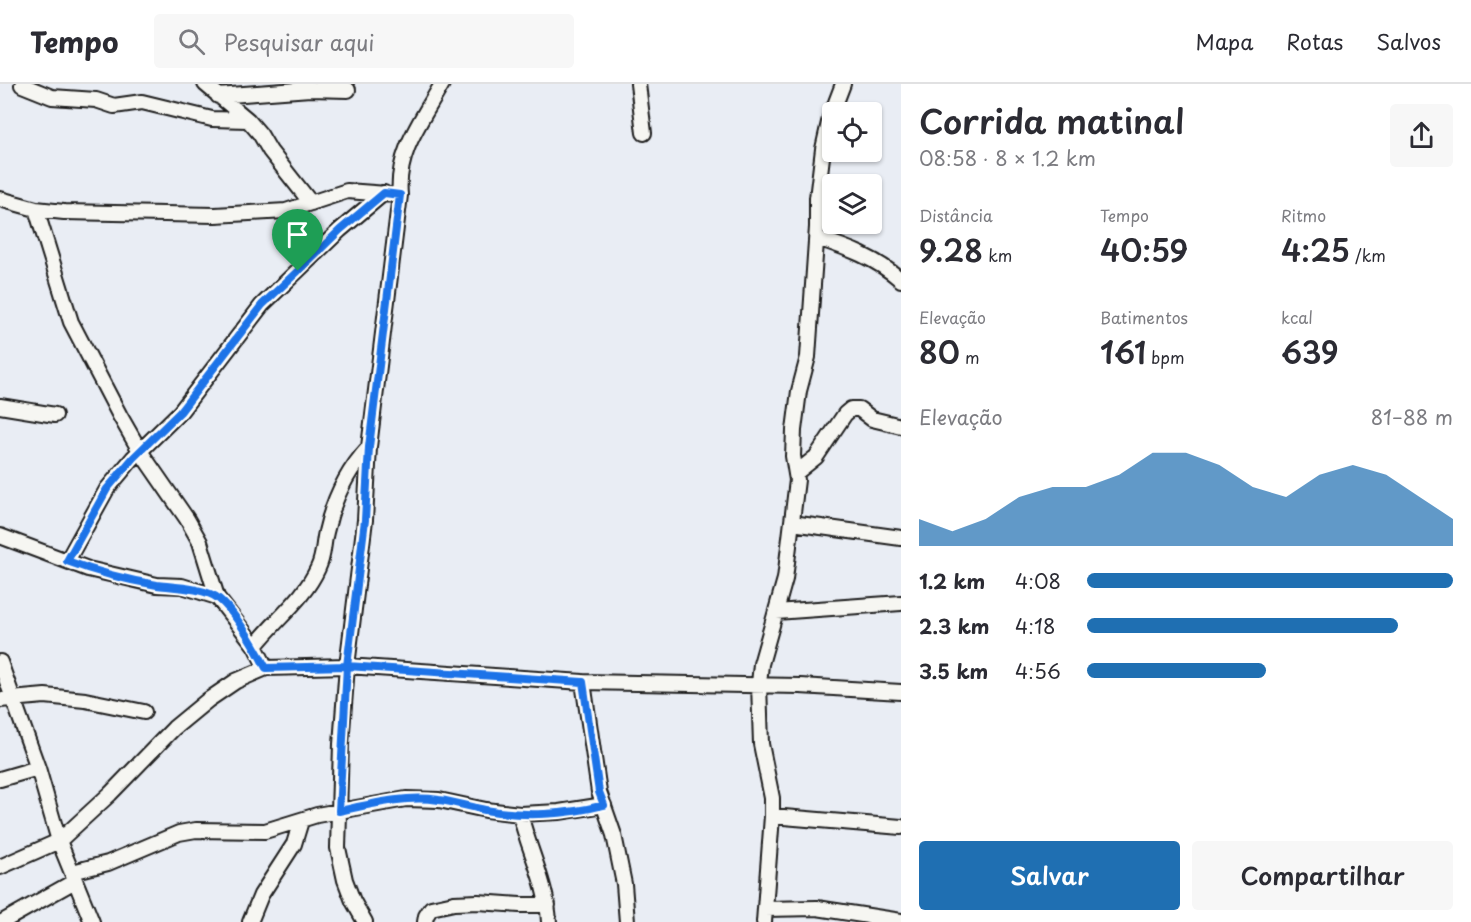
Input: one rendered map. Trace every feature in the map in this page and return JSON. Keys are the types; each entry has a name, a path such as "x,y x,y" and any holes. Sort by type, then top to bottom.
{"street":[{"path":"205,84 248,120 311,203"},
{"path":"365,922 353,901 340,864 338,848 347,666 365,520 369,447 400,195 399,177 405,149 442,84"},
{"path":"638,84 644,133"},
{"path":"843,84 830,118 823,149 817,198 808,357 799,391 794,430 793,456 797,480 785,579 761,664 759,684 761,744 772,798 764,916 817,908 901,921"},
{"path":"22,85 52,97 96,100 114,106 142,102 212,119 248,120"},
{"path":"218,96 310,89 348,90"},
{"path":"0,199 36,209 123,214 215,215 286,211 346,191 400,195"},
{"path":"67,561 107,489 140,451 180,412 262,305 340,230 384,193"},
{"path":"36,209 71,322 140,451 187,519 200,542 218,597 255,646 266,668"},
{"path":"816,238 852,249 886,267 901,280"},
{"path":"0,406 55,415"},
{"path":"796,473 816,457 845,414 851,409 860,410 872,419 901,426"},
{"path":"255,646 312,581 322,560 330,517 344,482 354,464 369,447"},
{"path":"792,523 901,538"},
{"path":"0,536 88,569 157,585 182,586 218,597"},
{"path":"776,612 901,603"},
{"path":"0,662 7,700 38,768 59,841 92,922"},
{"path":"0,867 59,841 110,794 174,728 236,681 266,668 347,666 583,682 759,684 901,692"},
{"path":"583,682 599,792 620,860 627,922"},
{"path":"7,700 45,696 75,699 144,712"},
{"path":"0,779 38,768"},
{"path":"2,922 74,877 179,833 196,830 265,831 339,811 406,799 439,800 486,810 520,814 559,812 604,805"},
{"path":"520,814 526,838 544,885 549,922"},
{"path":"772,816 901,827"},
{"path":"250,922 261,895 294,844 301,821"},
{"path":"425,922 426,915 431,908 454,903 548,905"}],"route":[{"path":"298,271 262,305 180,412 133,458 107,489 67,561 88,569 157,585 182,586 218,597 255,646 266,668 347,666 339,811 406,799 439,800 486,810 520,814 559,812 604,805 599,792 583,682 347,666 365,520 369,447 400,195 384,193 340,230 298,271"}]}
